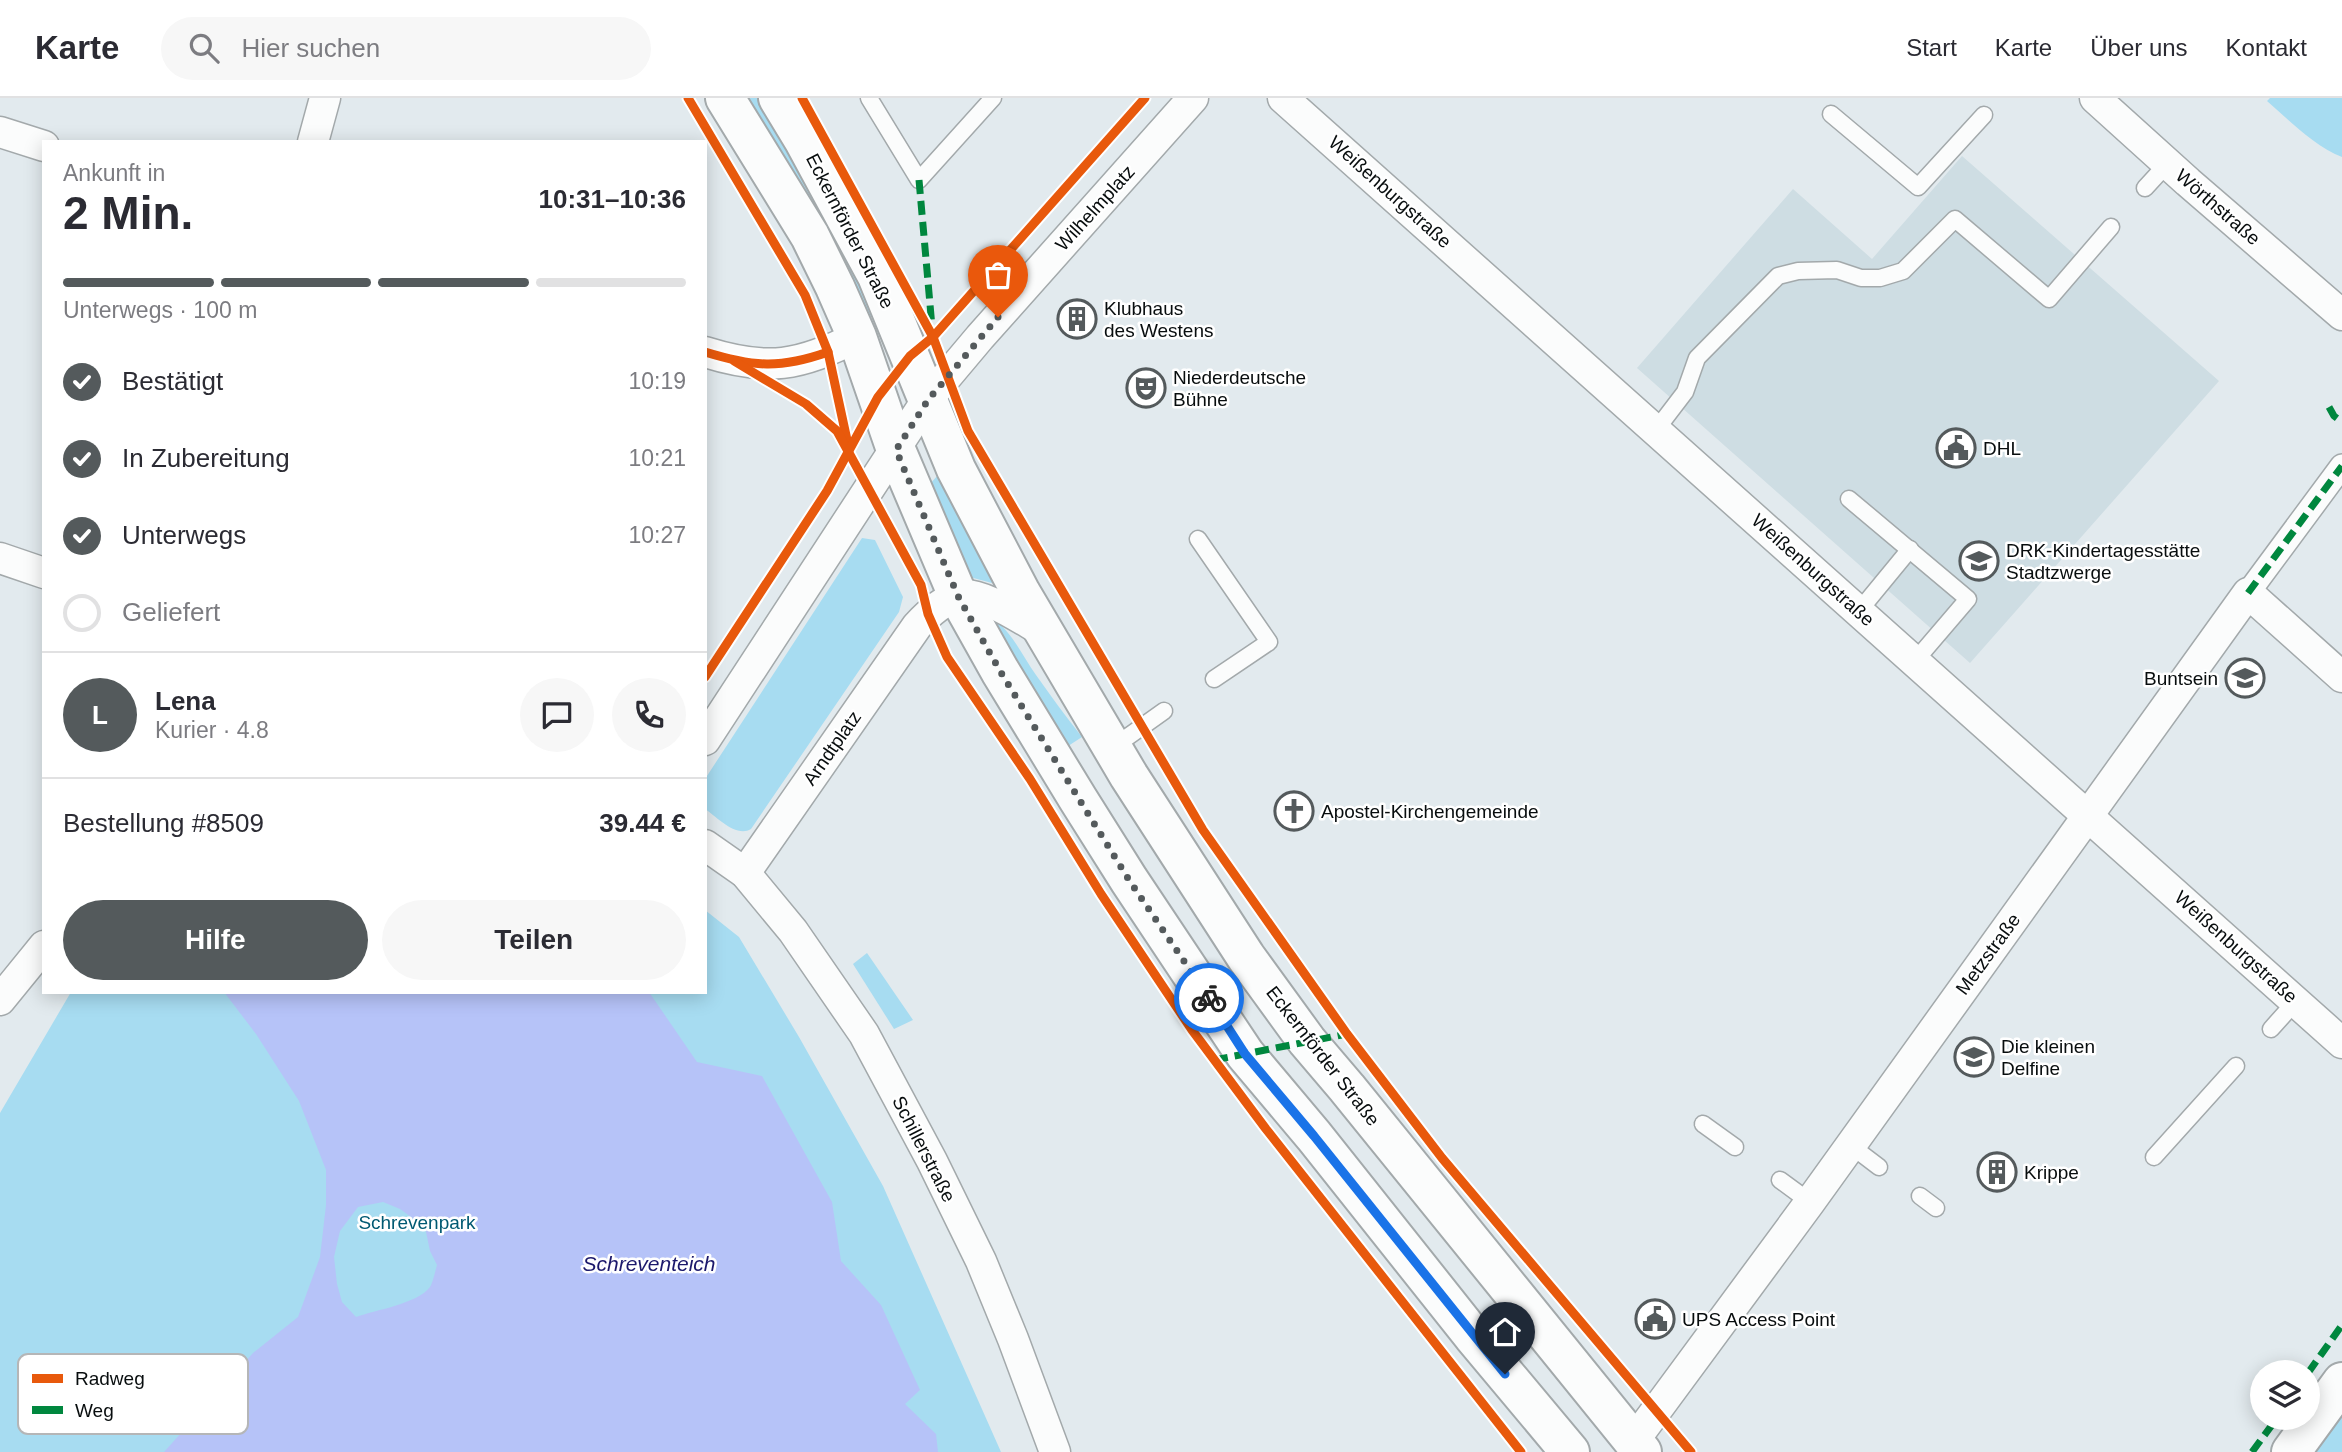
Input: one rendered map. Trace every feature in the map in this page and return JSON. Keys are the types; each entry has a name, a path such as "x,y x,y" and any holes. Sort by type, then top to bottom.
{"main road":[{"name":"Eckernförder Straße","path":"725,98 810,236 843,344 896,450 958,596 1000,671 1093,822 1245,1054 1570,1452"},
{"name":"Eckernförder Straße","path":"778,98 877,276 956,469 1021,593 1112,748 1246,957 1307,1041 1348,1088 1637,1447"},
{"path":"2291,1452 2342,1382"}],"street":[{"path":"314,140 325,98"},
{"name":"Wilhelmplatz","path":"896,450 928,400 980,337 1192,98"},
{"name":"Weißenburgstraße","path":"1283,98 2342,1043"},
{"name":"Wörthstraße","path":"2095,98 2342,315"},
{"path":"0,132 42,145"},
{"path":"707,353 734,361 771,365 801,361 843,344"},
{"path":"707,737 850,516 896,450"},
{"name":"Metzstraße","path":"1637,1447 1657,1410 2342,466"},
{"path":"0,558 42,572"},
{"path":"2248,593 2342,677"},
{"path":"958,596 978,597 1044,632"},
{"name":"Arndtplatz","path":"745,873 917,626 928,614 958,596"},
{"path":"707,846 745,873"},
{"name":"Schillerstraße","path":"745,873 793,931 864,1034 926,1149 981,1261 1055,1452"},
{"path":"0,1000 42,948"}],"lane":[{"path":"869,98 919,180 993,98"},
{"path":"1830,114 1918,187 1984,115"},
{"path":"2145,188 2168,163"},
{"path":"1656,430 1685,392 1697,358 1778,276 1798,271 1837,270 1861,278 1880,278 1903,271 1955,219 2049,299 2111,227"},
{"path":"1849,499 1968,599 1915,661"},
{"path":"1198,539 1269,642 1214,679"},
{"path":"1859,611 1910,550"},
{"path":"1112,748 1164,711"},
{"path":"2271,1028 2296,1001"},
{"path":"2154,1157 2236,1066"},
{"path":"1703,1124 1735,1146"},
{"path":"1850,1145 1879,1167"},
{"path":"1780,1180 1810,1202"},
{"path":"1920,1196 1936,1208"}],"shaded area":[{"path":"1962,156 2219,381 1970,663 1637,368 1793,189 1872,259"}],"green space":[{"path":"746,98 758,98 778,128 876,314 863,319"},
{"path":"2270,98 2342,98 2342,157 2303,132 2267,101"},
{"path":"940,473 997,581 992,583 966,576 928,486"},
{"path":"862,538 875,540 903,597 899,612 751,829 733,829 707,810 707,776"},
{"path":"990,616 1010,636 1082,737 1062,750"},
{"name":"Schreventeich","path":"707,912 739,937 883,1186 1001,1452 0,1452 0,1113 70,994 707,994"},
{"path":"867,953 913,1020 894,1029 853,964"},
{"path":"2342,1410 2342,1452 2314,1452"}],"water":[{"name":"Schreventeich","path":"226,994 650,994 697,1062 762,1076 832,1202 841,1261 881,1305 920,1390 905,1404 936,1434 938,1452 164,1452 180,1434 248,1434 248,1359 298,1317 320,1257 326,1205 326,1170 299,1101 256,1034","holes":["383,1202 400,1209 425,1227 430,1251 437,1265 430,1287 416,1298 356,1317 342,1302 334,1257 340,1231 358,1207"]}],"marked path":[{"path":"919,180 932,327"},
{"path":"2329,407 2334,416 2342,422"},
{"path":"2248,593 2342,466"},
{"path":"1214,1060 1347,1034"},
{"path":"2317,1360 2342,1325"},
{"path":"2252,1452 2268,1430"}],"cycle path":[{"path":"688,98 805,295 828,352 847,440"},
{"path":"802,98 933,337 968,431 1203,830 1347,1034 1442,1158 1691,1452"},
{"path":"707,674 827,491 878,397 910,356 933,337 1145,98"},
{"path":"707,353 738,361 767,364 795,361 828,352"},
{"path":"734,361 806,404 837,431 921,585 928,614 947,657 1030,779 1101,894 1192,1030 1266,1129 1521,1452"}],"way so far":[{"path":"998,317 946,376 896,450 958,596 1000,671 1129,880 1209,998"}],"place":[{"name":"Klubhaus des Westens","path":"1077,319"},
{"name":"Niederdeutsche Bühne","path":"1146,388"},
{"name":"DHL","path":"1956,448"},
{"name":"DRK-Kindertagesstätte Stadtzwerge","path":"1979,561"},
{"name":"Buntsein","path":"2245,678"},
{"name":"Apostel-Kirchengemeinde","path":"1294,811"},
{"name":"Die kleinen Delfine","path":"1974,1057"},
{"name":"Krippe","path":"1997,1172"},
{"name":"UPS Access Point","path":"1655,1319"}],"route":[{"path":"1209,998 1245,1054 1505,1374"}],"park label":[{"name":"Schrevenpark","path":"417,1222"}]}
